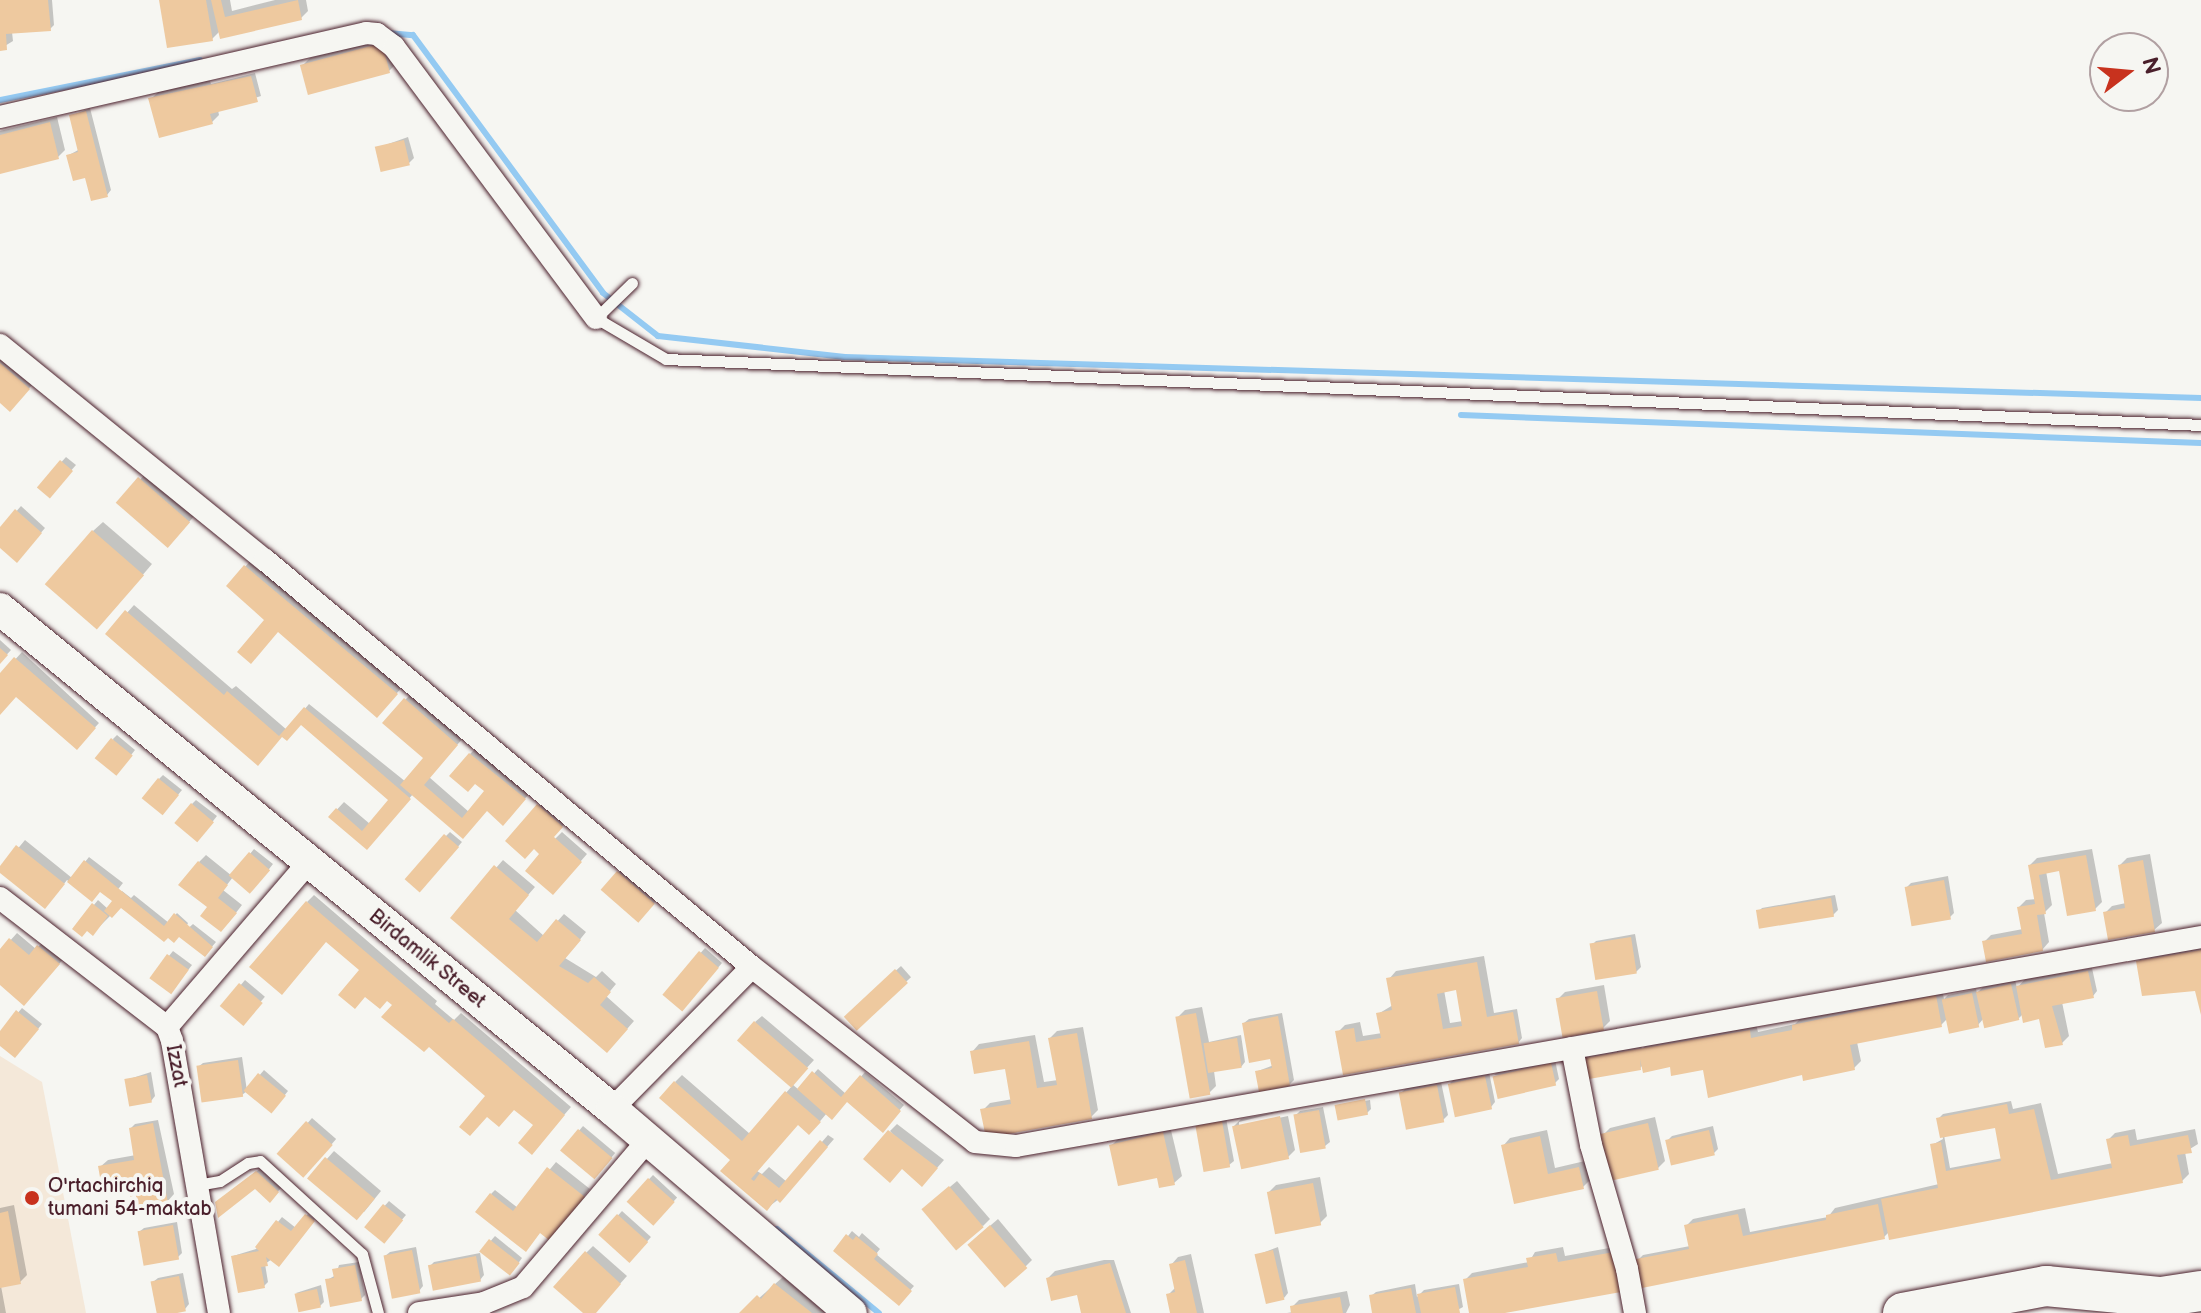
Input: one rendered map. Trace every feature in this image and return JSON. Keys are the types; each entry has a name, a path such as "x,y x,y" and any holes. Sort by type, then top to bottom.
{"highway":[{"path":"1903,1313 2046,1286 2161,1297 2201,1291"},
{"path":"2053,1313 2063,1313"}],"street":[{"path":"0,117 366,33 377,34 394,47 596,318"},
{"path":"0,345 265,560 752,967 975,1142 994,1147 1031,1144 2201,937"},
{"name":"Birdamlik Street","path":"0,609 612,1109 851,1313"},
{"path":"167,1027 308,863"},
{"name":"Izzat","path":"0,898 167,1027 172,1041 219,1313"},
{"path":"612,1109 752,967"},
{"path":"1572,1048 1591,1145 1627,1269 1635,1313"},
{"path":"419,1313 484,1303 523,1287 648,1140"}],"lane":[{"path":"632,283 596,318 666,359 2201,425"},
{"path":"197,1185 220,1181 248,1163 260,1161 362,1254 378,1313"}],"shaded area":[{"name":"O'rtachirchiq tumani 54-maktab","path":"0,1056 42,1082 86,1313 0,1313"}],"building":[{"path":"0,0 48,0 51,31 6,34 7,50 0,51"},
{"path":"159,0 206,0 213,41 167,48"},
{"path":"211,0 221,0 225,17 298,0 302,20 220,39"},
{"path":"382,43 390,73 308,95 300,65"},
{"path":"251,76 258,102 210,114 213,124 159,138 148,98"},
{"path":"86,111 108,197 91,201 85,178 73,181 66,155 78,152 69,115"},
{"path":"50,122 59,159 0,174 0,135"},
{"path":"404,140 410,165 381,172 375,147"},
{"path":"0,363 30,389 10,412 0,403"},
{"path":"60,460 73,471 50,499 37,488"},
{"path":"138,477 190,522 168,548 116,503"},
{"path":"15,509 42,533 17,563 0,548 0,527"},
{"path":"92,530 144,575 97,630 45,584"},
{"path":"244,565 398,694 377,718 278,632 251,664 237,652 264,620 226,586"},
{"path":"125,610 224,695 227,691 279,736 304,707 411,799 367,850 328,817 336,808 362,831 388,800 301,725 287,741 282,737 258,766 105,634"},
{"path":"0,648 8,655 0,664"},
{"path":"14,657 96,728 77,750 16,697 0,715 0,673"},
{"path":"404,698 458,745 424,785 462,818 484,791 475,784 468,792 449,776 469,753 526,799 503,826 487,811 463,839 400,785 423,758 382,723"},
{"path":"111,738 133,756 116,776 95,758"},
{"path":"158,778 179,795 163,815 142,798"},
{"path":"191,803 214,822 197,842 174,823"},
{"path":"537,804 563,827 554,837 582,862 553,895 525,871 539,854 534,849 525,859 505,841"},
{"path":"444,834 459,847 420,892 405,879"},
{"path":"16,845 65,884 45,909 0,873 0,866"},
{"path":"249,852 270,870 250,894 229,875"},
{"path":"2086,855 2096,911 2067,916 2059,871 2039,875 2046,914 2037,915 2043,951 1986,962 1982,941 2022,934 2017,907 2035,904 2028,865"},
{"path":"84,860 164,926 174,913 213,947 205,957 179,937 174,943 168,938 164,942 121,908 112,918 104,911 112,901 100,892 92,902 67,882"},
{"path":"2143,860 2155,932 2108,940 2103,912 2125,908 2118,865"},
{"path":"198,861 228,885 218,898 237,913 221,932 200,916 207,907 178,885"},
{"path":"494,865 529,895 509,919 537,942 556,919 581,940 559,966 588,983 594,977 611,992 600,1005 628,1029 607,1053 450,918"},
{"path":"617,871 655,904 638,923 601,890"},
{"path":"1944,880 1951,919 1912,926 1905,887"},
{"path":"1831,898 1834,917 1759,929 1756,910"},
{"path":"306,901 449,1023 453,1019 565,1115 532,1155 518,1143 533,1125 514,1110 499,1127 487,1117 470,1136 459,1127 485,1096 429,1047 424,1052 381,1017 392,1005 387,1001 380,1009 365,997 355,1009 338,995 359,970 326,942 282,995 249,967"},
{"path":"92,903 108,916 93,936 87,931 82,937 72,929"},
{"path":"1631,937 1637,974 1595,980 1590,944"},
{"path":"9,938 29,955 37,945 60,964 24,1006 0,985 0,949"},
{"path":"2201,950 2201,1015 2195,991 2142,996 2136,961"},
{"path":"699,951 719,968 682,1011 662,995"},
{"path":"167,954 189,970 171,994 149,978"},
{"path":"1477,962 1487,1017 1513,1012 1519,1044 1343,1075 1335,1031 1354,1028 1356,1042 1381,1038 1376,1013 1392,1010 1386,978","holes":["1456,990 1462,1026 1443,1029 1437,994"]},
{"path":"895,969 908,983 857,1031 844,1017"},
{"path":"2088,971 2094,998 2052,1006 2063,1045 2045,1048 2039,1019 2023,1023 2016,986"},
{"path":"239,983 263,1003 243,1026 220,1006"},
{"path":"2011,984 2019,1020 1984,1028 1976,992"},
{"path":"1597,991 1604,1030 1563,1038 1556,998"},
{"path":"1972,993 1979,1027 1949,1034 1942,999"},
{"path":"1936,995 1942,1027 1850,1045 1855,1070 1803,1081 1802,1075 1708,1098 1703,1070 1671,1076 1670,1067 1643,1073 1640,1059 1641,1070 1589,1079 1585,1058 1750,1030 1751,1038 1792,1030 1792,1025"},
{"path":"16,1010 39,1029 15,1058 0,1046 0,1031"},
{"path":"1196,1013 1210,1095 1190,1098 1175,1017"},
{"path":"1278,1016 1290,1086 1259,1092 1255,1071 1272,1068 1270,1059 1249,1063 1242,1023"},
{"path":"754,1021 808,1068 791,1088 737,1041"},
{"path":"1077,1033 1092,1119 986,1138 980,1109 1011,1104 1005,1069 974,1074 970,1051 1029,1041 1037,1088 1057,1085 1048,1038"},
{"path":"1237,1038 1242,1068 1208,1073 1203,1043"},
{"path":"238,1060 243,1097 202,1102 196,1066"},
{"path":"1551,1063 1556,1085 1498,1099 1493,1076"},
{"path":"812,1071 841,1097 860,1075 901,1111 883,1133 847,1102 832,1120 797,1089"},
{"path":"258,1073 286,1096 272,1114 244,1091"},
{"path":"147,1075 152,1103 129,1107 124,1079"},
{"path":"1485,1076 1492,1109 1455,1117 1448,1084"},
{"path":"674,1081 742,1141 785,1091 821,1122 809,1135 798,1125 751,1179 754,1181 760,1173 779,1188 820,1140 828,1147 780,1203 776,1199 767,1211 720,1171 730,1160 659,1098"},
{"path":"1437,1085 1444,1122 1406,1130 1399,1092"},
{"path":"1365,1099 1368,1115 1338,1121 1335,1105"},
{"path":"2007,1104 2009,1114 2034,1109 2051,1180 2112,1168 2106,1139 2128,1135 2130,1146 2188,1135 2192,1153 2177,1155 2183,1183 1889,1240 1881,1199 1938,1188 1930,1144 1941,1142 1946,1171 2001,1161 1995,1128 1940,1138 1936,1118"},
{"path":"1319,1110 1326,1148 1300,1153 1293,1115"},
{"path":"1280,1116 1289,1159 1241,1169 1232,1126"},
{"path":"306,1121 333,1145 303,1178 277,1154"},
{"path":"1222,1121 1230,1167 1204,1172 1195,1126"},
{"path":"153,1123 168,1203 133,1210 127,1179 101,1183 98,1166 134,1160 129,1128"},
{"path":"1648,1123 1659,1170 1611,1181 1600,1134"},
{"path":"578,1129 612,1158 594,1179 560,1150"},
{"path":"888,1130 938,1168 922,1187 902,1169 890,1183 863,1159"},
{"path":"1709,1130 1715,1155 1671,1165 1665,1140"},
{"path":"1163,1132 1175,1185 1159,1188 1157,1178 1118,1186 1109,1145"},
{"path":"1540,1136 1548,1174 1579,1167 1584,1189 1514,1204 1501,1145"},
{"path":"325,1157 375,1199 357,1220 307,1178"},
{"path":"547,1167 585,1197 550,1241 540,1233 526,1252 475,1212 490,1193 513,1211"},
{"path":"256,1171 279,1192 270,1203 255,1189 218,1218 215,1202"},
{"path":"648,1178 675,1202 653,1226 627,1202"},
{"path":"1313,1183 1321,1225 1275,1234 1267,1192"},
{"path":"949,1186 984,1227 956,1251 921,1209"},
{"path":"383,1204 403,1220 384,1244 364,1227"},
{"path":"1878,1204 1885,1239 1642,1288 1636,1259 1689,1249 1684,1225 1738,1214 1743,1236 1826,1220 1826,1215"},
{"path":"8,1211 21,1284 0,1288 0,1213"},
{"path":"305,1214 315,1221 279,1267 266,1257 268,1266 261,1267 265,1288 238,1293 231,1256 259,1251 255,1247 276,1220 291,1231"},
{"path":"617,1214 648,1242 629,1263 598,1235"},
{"path":"173,1225 179,1259 144,1266 138,1231"},
{"path":"990,1225 1027,1268 1005,1288 967,1245"},
{"path":"846,1234 853,1240 856,1236 878,1254 874,1259 912,1291 899,1306 833,1251"},
{"path":"489,1239 520,1263 510,1276 479,1252"},
{"path":"412,1250 420,1293 392,1299 384,1256"},
{"path":"1273,1250 1284,1300 1266,1304 1254,1254"},
{"path":"585,1251 621,1284 596,1313 583,1313 553,1287"},
{"path":"1614,1252 1621,1292 1505,1313 1469,1313 1463,1279 1528,1267 1526,1258 1556,1253 1558,1262"},
{"path":"476,1256 481,1282 433,1291 428,1265"},
{"path":"1185,1260 1197,1313 1170,1313 1166,1294 1175,1292 1169,1264"},
{"path":"1110,1263 1126,1313 1081,1313 1077,1295 1051,1301 1046,1278"},
{"path":"355,1265 362,1301 330,1307 325,1279 334,1278 332,1269"},
{"path":"179,1276 186,1311 157,1313 151,1282"},
{"path":"774,1283 812,1313 739,1313 757,1295 761,1299"},
{"path":"1455,1287 1460,1313 1421,1313 1417,1294"},
{"path":"1411,1288 1416,1313 1372,1313 1369,1295"},
{"path":"317,1289 321,1308 298,1312 295,1294"},
{"path":"1340,1297 1343,1313 1291,1313 1290,1306"}],"waterway":[{"path":"388,33 413,35 603,293 658,336 845,357 2201,398"},
{"path":"0,100 200,60"},
{"path":"1461,415 2201,443"},
{"path":"777,1229 879,1313"}],"place":[{"name":"O'rtachirchiq tumani 54-maktab","path":"32,1198"}]}
